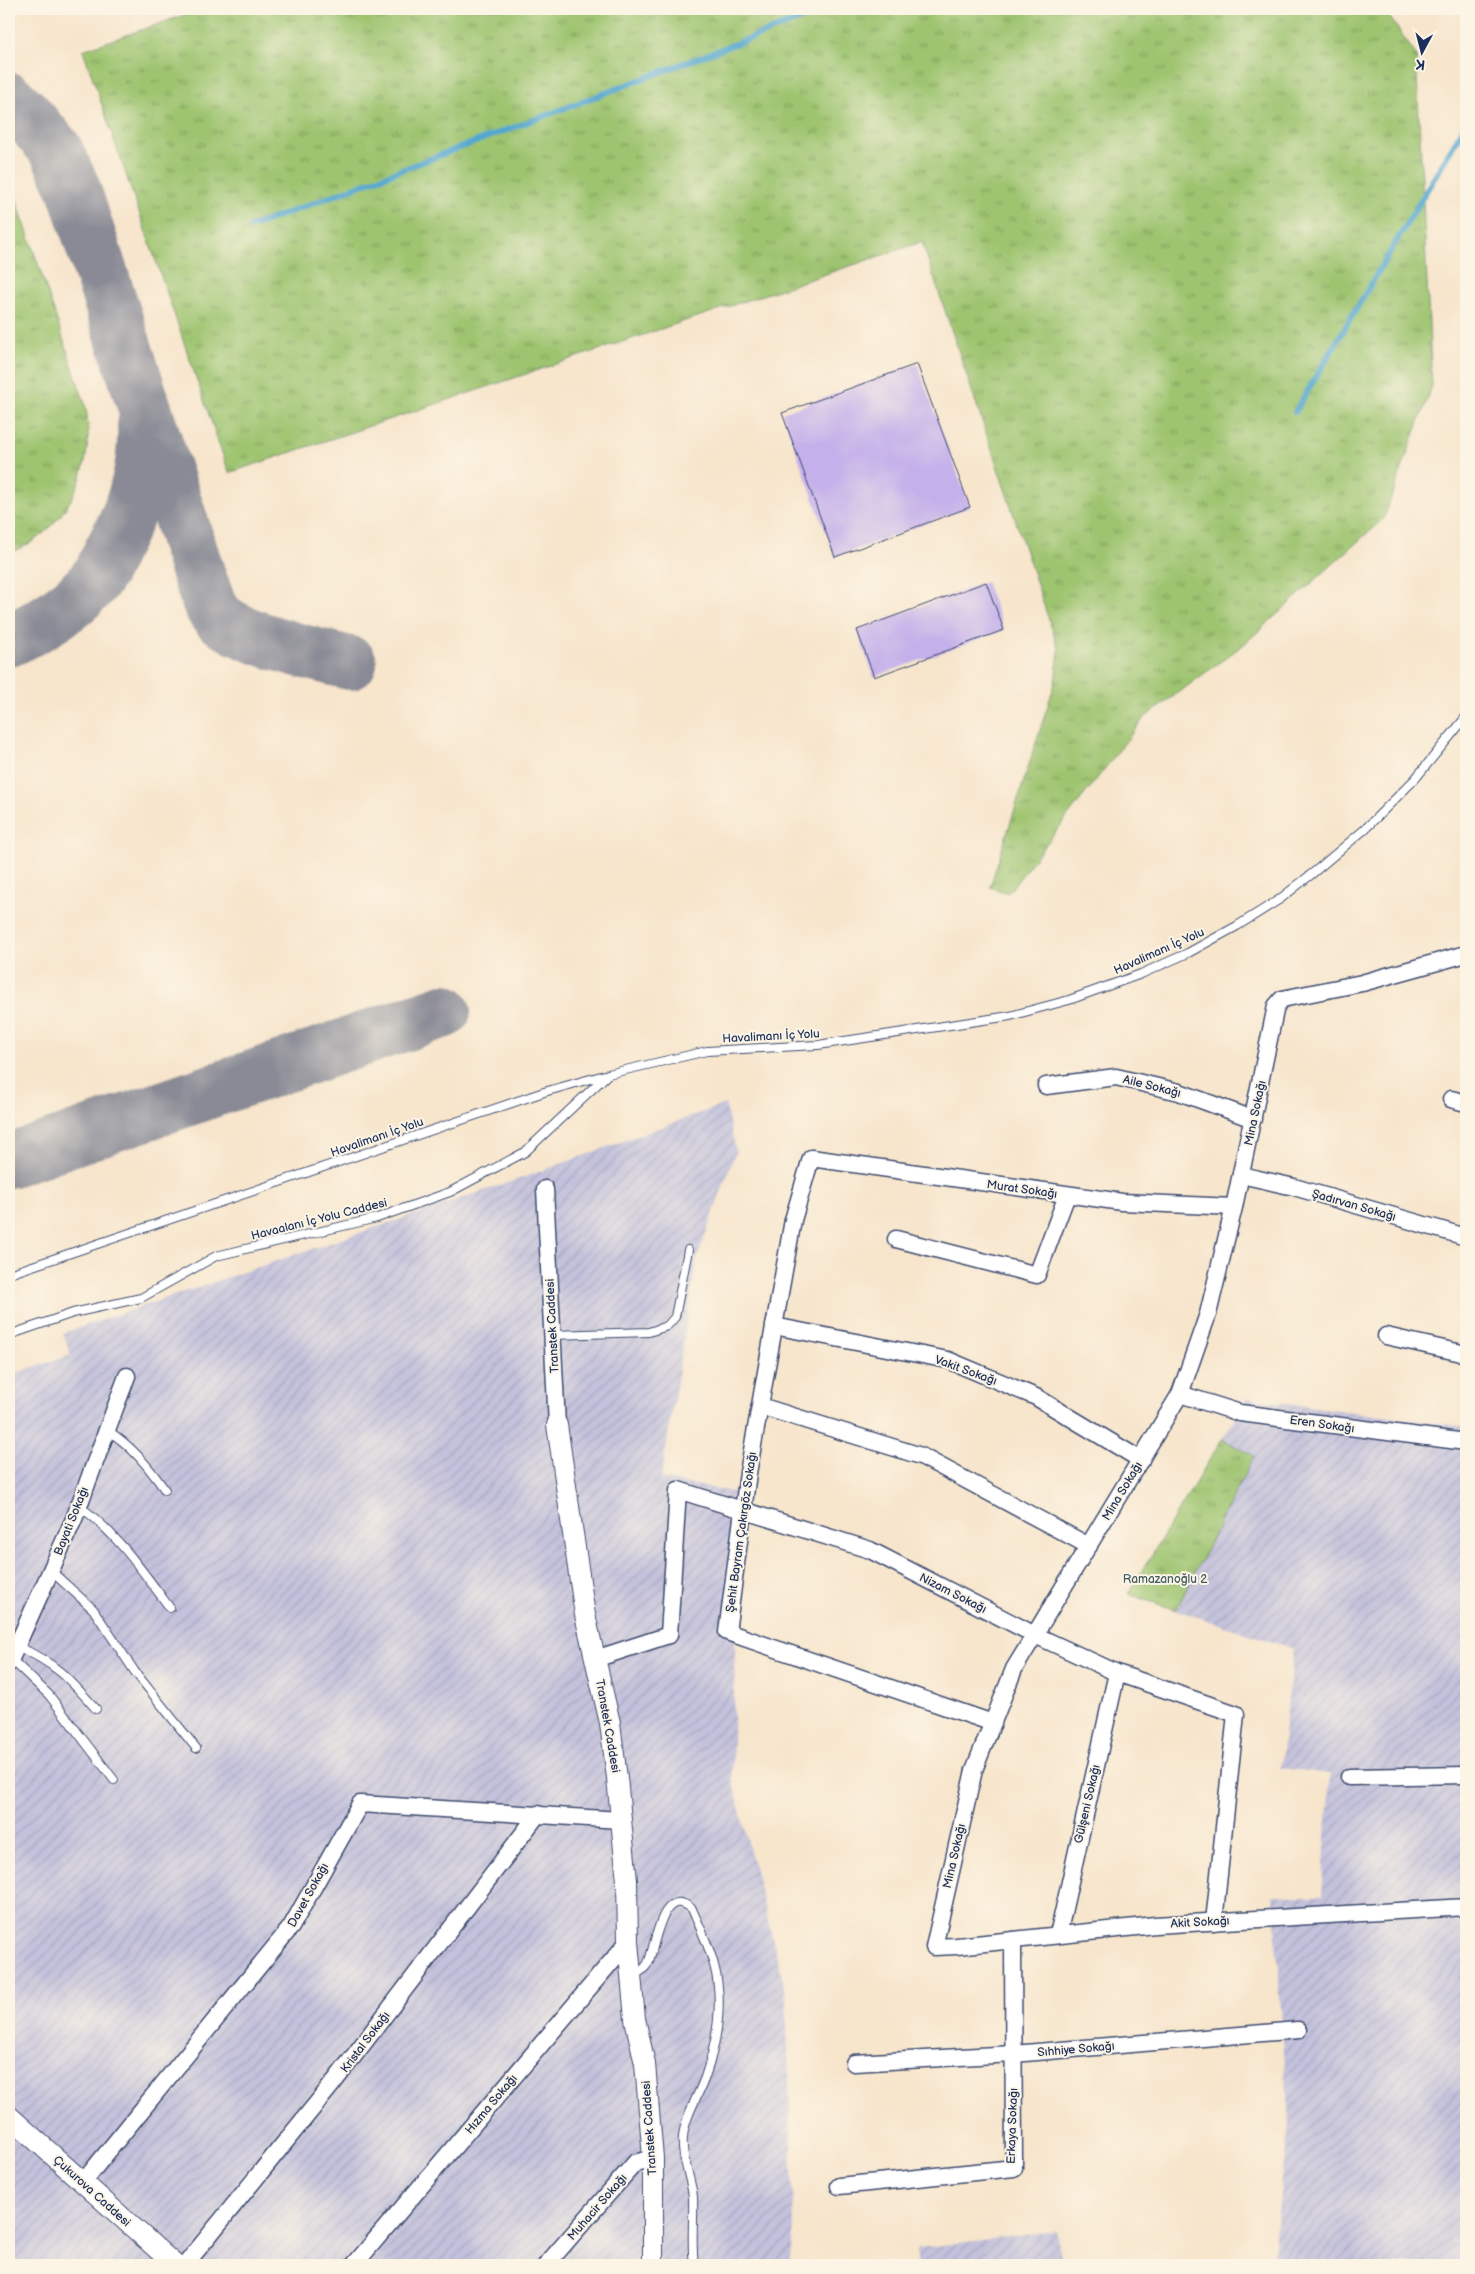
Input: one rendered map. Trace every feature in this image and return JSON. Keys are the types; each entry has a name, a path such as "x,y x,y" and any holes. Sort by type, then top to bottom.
{"street":[{"name":"Mina Sokağı","path":"934,1947 974,1770 1014,1669 1180,1394 1208,1314 1254,1119 1276,1006 1282,999 1370,981 1466,954"},
{"name":"Aile Sokağı","path":"1046,1086 1116,1077 1179,1092 1254,1119"},
{"name":"Murat Sokağı","path":"811,1158 1122,1202 1234,1207"},
{"name":"Şehit Bayram Çakırgöz Sokağı","path":"811,1158 793,1220 774,1326 743,1511 728,1632 993,1723"},
{"name":"Şadırvan Sokağı","path":"1241,1176 1294,1187 1466,1238"},
{"name":"Transtek Caddesi","path":"545,1189 558,1425 585,1615 610,1723 621,1820 627,1881 628,1942 635,2019 645,2064 653,2158 653,2265"},
{"path":"896,1239 1037,1275 1067,1195"},
{"name":"Vakit Sokağı","path":"774,1326 948,1360 1036,1398 1141,1460"},
{"path":"1386,1336 1466,1354"},
{"name":"Bayati Sokağı","path":"11,1657 78,1506 127,1376"},
{"name":"Eren Sokağı","path":"1180,1394 1240,1413 1466,1442"},
{"path":"760,1406 921,1456 1089,1546"},
{"name":"Nizam Sokağı","path":"595,1659 669,1635 678,1490 870,1550 1035,1635 1117,1673 1236,1714 1214,1922"},
{"name":"Gülşeni Sokağı","path":"1058,1935 1117,1673"},
{"path":"1349,1778 1466,1775"},
{"name":"Davet Sokağı","path":"83,2182 292,1927 360,1804 621,1820"},
{"name":"Kristal Sokağı","path":"185,2265 334,2082 538,1814"},
{"name":"Akit Sokağı","path":"934,1947 1155,1925 1466,1907"},
{"name":"Erkaya Sokağı","path":"839,2186 1014,2168 1013,1940"},
{"name":"Hızma Sokağı","path":"354,2265 628,1942"},
{"name":"Sıhhiye Sokağı","path":"854,2063 1013,2054 1298,2030"},
{"name":"Çukurova Caddesi","path":"9,2116 175,2265"},
{"name":"Muhacir Sokağı","path":"546,2265 634,2163 653,2158"}],"lane":[{"name":"Havalimanı İç Yolu","path":"9,1274 534,1096 608,1074 706,1051 818,1045 1010,1016 1069,1000 1141,974 1237,926 1313,874 1365,828 1415,779 1466,717"},
{"name":"Havaalanı İç Yolu Caddesi","path":"9,1334 73,1313 141,1298 216,1256 377,1218 450,1192 525,1152 608,1074"},
{"path":"553,1335 649,1332 667,1326 675,1317 688,1250"},
{"path":"107,1430 124,1441 144,1460 165,1490"},
{"path":"78,1506 104,1526 143,1572 170,1608"},
{"path":"51,1570 93,1609 135,1672 196,1748"},
{"path":"11,1657 36,1654 67,1676 96,1709"},
{"path":"11,1657 49,1695 114,1780"},
{"path":"632,1977 647,1964 658,1925 663,1916 673,1906 678,1904 688,1905 692,1909 714,1966 719,2001 715,2043 710,2063 689,2114 683,2138 683,2150 693,2197 694,2265"}],"shaded area":[{"path":"725,1104 736,1151 697,1258 661,1479 739,1493 732,1779 786,1992 794,2228 789,2265 9,2265 9,1375 71,1355 63,1333 525,1177"},
{"path":"1247,1398 1466,1427 1466,2265 1271,2265 1289,2124 1273,1896 1322,1896 1330,1774 1280,1768 1294,1649 1128,1594"},
{"path":"1056,2231 1063,2265 917,2265 917,2248"}],"green space":[{"path":"202,9 1384,9 1416,55 1432,386 1384,518 1243,645 1144,718 1008,893 990,887 1055,683 1059,650 922,242 229,473 83,50"},
{"path":"9,185 16,198 85,404 88,426 87,449 82,472 74,493 63,512 48,529 30,543 9,553"},
{"name":"Ramazanoğlu 2","path":"1222,1439 1254,1456 1176,1610 1128,1594"}],"building":[{"path":"917,364 970,507 835,557 782,413"},
{"path":"986,582 1004,630 874,677 857,630"}],"waterway":[{"path":"250,227 801,19 816,9"},
{"path":"1295,412 1466,124"}],"taxiway":[{"path":"9,99 26,115 56,150 74,189 200,579 214,612 224,621 257,637 350,663"},
{"path":"9,640 57,614 80,596 100,573 125,522 136,491 143,459 144,425"},
{"path":"9,1161 444,1011"}]}
